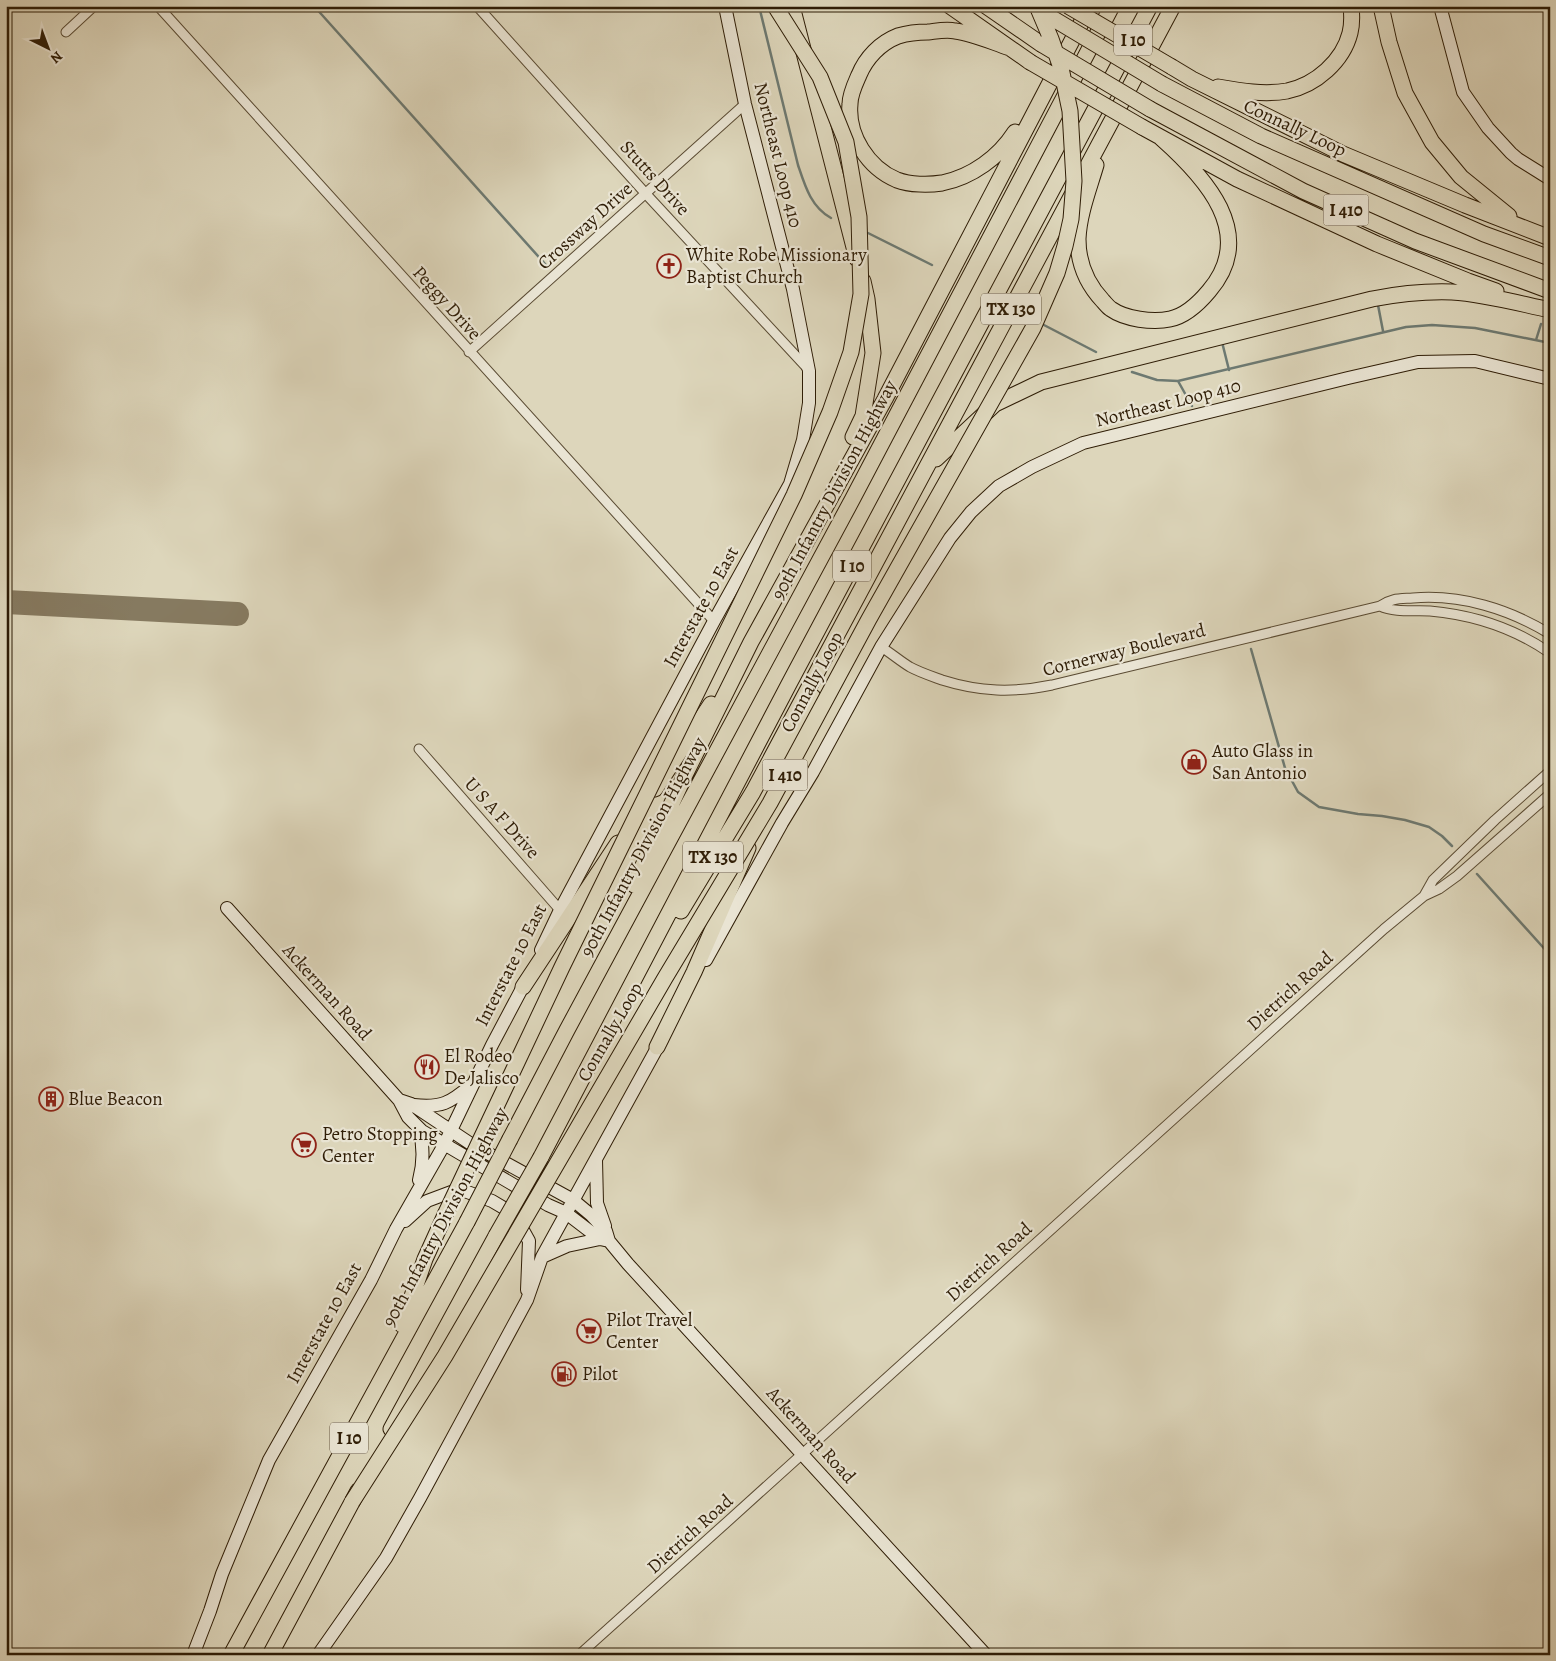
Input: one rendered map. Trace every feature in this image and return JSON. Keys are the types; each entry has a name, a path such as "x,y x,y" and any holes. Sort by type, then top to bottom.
{"highway":[{"path":"388,1366 425,1260 445,1215 562,967 794,495 830,412 851,352 861,294 859,217 846,142 820,77 775,6"},
{"name":"TX 130","path":"567,1030 684,778 751,642 817,520 863,416 873,353 867,298 792,6"},
{"path":"950,6 1030,62 1236,179 1377,244 1468,281 1550,309"},
{"name":"I 410","path":"986,6 1041,44 1150,109 1303,191 1415,241 1550,291"},
{"name":"Connally Loop","path":"1036,6 1052,18 1162,84 1278,144 1484,234 1550,258"},
{"name":"Connally Loop","path":"352,1502 446,1356 665,978 770,803 869,618 1033,328 1065,246 1071,219 1074,180 1070,111 1062,68 1036,6"},
{"path":"1068,6 1192,78 1344,154 1550,238"},
{"path":"817,520 885,399 1090,6"},
{"name":"90th Infantry Division Highway","path":"231,1655 467,1222 567,1030 847,509 1112,6"},
{"name":"I 10","path":"271,1655 496,1236 541,1157 790,682 1150,6"},
{"path":"1158,34 1173,6"},
{"name":"TX 130","path":"592,1060 753,792 1158,34 1178,6"},
{"path":"1192,78 1212,86 1261,93 1289,90 1319,78 1332,65 1344,48 1350,33 1351,6"},
{"path":"1381,6 1389,42 1405,93 1432,142 1461,177 1496,207 1529,230"},
{"path":"1010,48 954,30 912,32 898,36 872,53 863,66 853,88 850,103 852,131 866,156 886,175 902,182 936,184 950,181 976,170 1007,145 1046,90"},
{"path":"1104,135 1085,201 1078,239 1081,264 1088,282 1111,309 1137,319 1155,321 1171,319 1201,301 1225,269 1229,234 1222,211 1208,188 1182,156 1161,138"},
{"path":"919,482 936,458 995,404 1041,382 1372,299 1400,294 1452,292 1487,296 1550,309"},
{"path":"523,987 751,642"},
{"path":"657,1047 694,972 810,706 829,650"}],"main road":[{"name":"Northeast Loop 410","path":"725,6 745,104 793,289 809,371"},
{"path":"1440,6 1462,92 1488,128 1511,153 1550,179"},
{"name":"Northeast Loop 410","path":"881,647 950,538 971,512 999,486 1032,467 1083,443 1418,362 1475,361 1550,379"},
{"name":"Interstate 10 East","path":"193,1655 222,1574 268,1460 366,1289 396,1229 444,1145 560,910 714,621 790,484 803,440 808,403 809,371"},
{"path":"318,1655 386,1558 527,1300 542,1257 881,647"},
{"name":"Ackerman Road","path":"227,908 399,1100 408,1117 419,1128 444,1145 605,1237"},
{"path":"411,1104 429,1107 441,1106 455,1099 474,1082"},
{"name":"Ackerman Road","path":"399,1100 411,1104 451,1131 573,1200 591,1215 605,1237 986,1655"},
{"path":"415,1195 423,1165 419,1128"},
{"path":"542,1257 567,1246 605,1237 598,1203 596,1159"},
{"path":"396,1229 427,1200 459,1189 492,1201 514,1214 530,1241 527,1300"}],"street":[{"path":"66,32 94,6"},
{"name":"Peggy Drive","path":"158,6 714,621"},
{"name":"Stutts Drive","path":"477,6 809,371"},
{"name":"Crossway Drive","path":"469,352 745,104"},
{"name":"Cornerway Boulevard","path":"881,647 910,667 940,679 984,690 1015,691 1052,686 1380,606 1390,600 1423,597 1448,598 1490,606 1529,621 1550,634"},
{"name":"Cornerway Boulevard","path":"1380,606 1388,610 1429,611 1481,619 1504,627 1533,641 1550,653"},
{"name":"U S A F Drive","path":"419,749 560,910"},
{"name":"Dietrich Road","path":"1424,896 1433,880 1495,820 1550,771"},
{"name":"Dietrich Road","path":"579,1655 1384,929 1424,896 1439,889 1457,876 1550,794"}],"waterway":[{"path":"314,6 546,265"},
{"path":"759,6 798,165 806,188 814,202 818,208 831,218"},
{"path":"868,233 932,265"},
{"path":"1378,305 1383,331"},
{"path":"1042,324 1096,352"},
{"path":"1536,340 1541,324"},
{"path":"1132,372 1157,380 1178,381 1406,327 1432,325 1475,328 1550,343"},
{"path":"1222,342 1229,370"},
{"path":"1178,381 1192,406"},
{"path":"1251,649 1285,768 1298,792 1319,807 1405,820 1429,827 1452,846"},
{"path":"1477,874 1550,955"}],"taxiway":[{"path":"6,602 237,614"}],"place":[{"name":"White Robe Missionary Baptist Church","path":"669,266"},
{"name":"Auto Glass in San Antonio","path":"1194,762"},
{"name":"El Rodeo De Jalisco","path":"427,1067"},
{"name":"Blue Beacon","path":"51,1099"},
{"name":"Petro Stopping Center","path":"304,1145"},
{"name":"Pilot Travel Center","path":"589,1331"},
{"name":"Pilot","path":"564,1374"}]}
